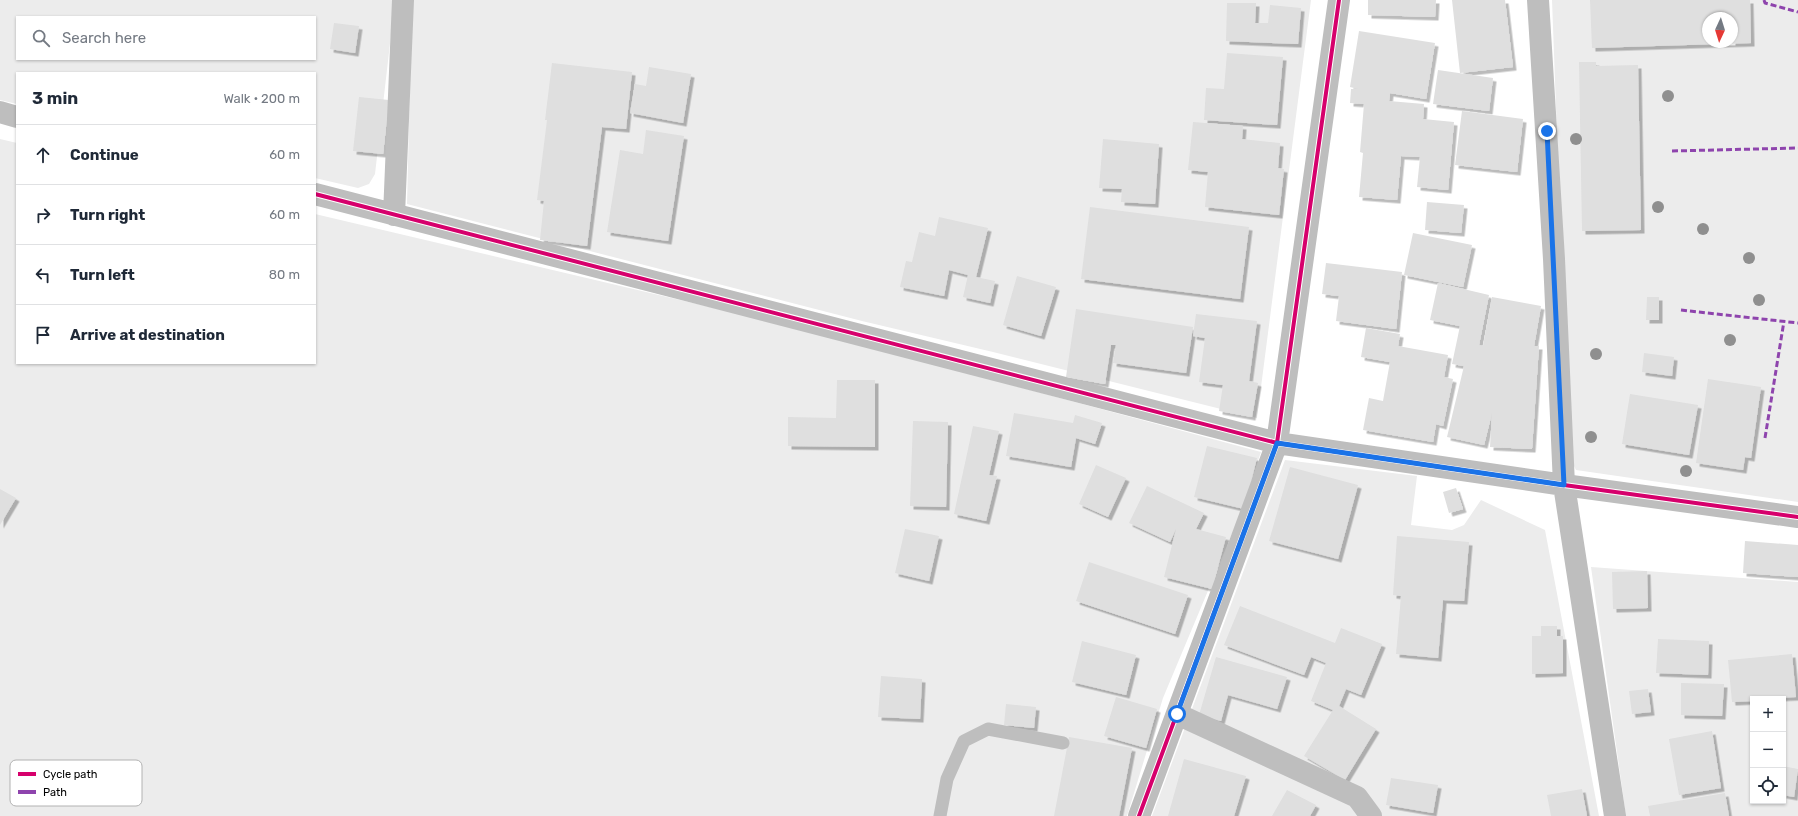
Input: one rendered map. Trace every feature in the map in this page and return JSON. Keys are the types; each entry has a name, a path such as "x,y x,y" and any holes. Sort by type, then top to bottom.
{"street":[{"path":"394,215 403,0"},
{"path":"1139,816 1277,443 1339,0"},
{"path":"1538,0 1552,229 1564,485 1615,816"},
{"path":"0,112 16,117"},
{"path":"316,194 1277,443 1564,485 1798,517"},
{"path":"1177,714 1357,797 1371,816"}],"lane":[{"path":"940,816 946,779 964,741 988,729 1063,743"}],"shaded area":[{"path":"0,0 395,0 375,174 369,184 358,188 316,178 316,72 16,72 16,104 0,100"},
{"path":"412,0 1311,0 1257,418 862,321 407,204"},
{"path":"1552,0 1798,0 1798,502 1576,470 1569,456"},
{"path":"0,139 16,143 16,364 316,364 316,214 803,329 1261,452 1236,524 1163,698 1127,816 0,816"},
{"path":"1285,460 1417,476 1411,525 1452,530 1464,525 1481,500 1545,530 1599,816 1152,816"},
{"path":"1591,567 1798,582 1798,816 1626,816"}],"building":[{"path":"1368,0 1436,0 1435,17 1368,15"},
{"path":"1452,0 1505,0 1513,67 1460,73"},
{"path":"1590,0 1750,0 1751,43 1738,43 1738,12 1702,12 1702,45 1592,48"},
{"path":"1227,3 1256,3 1255,23 1268,23 1270,5 1301,8 1298,44 1226,41"},
{"path":"334,23 359,26 355,53 330,49"},
{"path":"1359,31 1435,43 1426,99 1390,93 1389,101 1424,104 1423,119 1454,122 1448,190 1417,187 1420,157 1401,156 1397,200 1359,197 1363,153 1360,152 1364,104 1350,103 1351,89 1358,89 1350,87"},
{"path":"1227,53 1283,57 1277,125 1204,120 1206,88 1224,89"},
{"path":"1579,62 1596,62 1596,66 1638,65 1641,230 1582,231"},
{"path":"552,63 632,72 626,129 602,127 587,246 540,240 544,201 537,200 547,120 545,120"},
{"path":"649,67 691,74 683,123 630,113 635,84 646,86"},
{"path":"1438,70 1493,78 1489,111 1433,104"},
{"path":"359,97 389,100 383,154 353,151"},
{"path":"1462,111 1523,119 1517,172 1455,165"},
{"path":"1193,122 1243,126 1242,139 1280,143 1278,168 1284,169 1279,215 1205,207 1208,172 1188,170"},
{"path":"646,130 684,136 668,241 607,232 620,150 643,154"},
{"path":"1103,139 1159,144 1155,204 1121,202 1122,189 1099,188"},
{"path":"1427,202 1464,205 1461,233 1425,230"},
{"path":"1090,207 1249,227 1240,299 1081,279"},
{"path":"939,217 988,228 976,277 995,281 990,303 963,297 968,275 949,270 944,296 900,287 906,261 912,262 919,232 935,236"},
{"path":"1413,233 1472,245 1463,287 1404,275"},
{"path":"1326,263 1402,272 1396,329 1336,321 1339,296 1322,294"},
{"path":"1017,276 1056,287 1041,336 1003,325"},
{"path":"1438,283 1489,295 1479,345 1483,346 1492,297 1541,306 1534,346 1539,346 1532,449 1490,447 1492,413 1484,445 1447,437 1464,366 1452,364 1460,326 1430,320"},
{"path":"1647,297 1659,297 1659,320 1646,320"},
{"path":"1076,309 1193,327 1186,373 1113,363 1116,345 1111,345 1105,384 1066,377"},
{"path":"1196,314 1257,321 1249,381 1258,383 1252,417 1219,411 1223,385 1199,382 1205,338 1193,336"},
{"path":"1366,328 1400,334 1398,346 1448,355 1444,377 1453,379 1443,426 1436,424 1433,442 1363,430 1369,398 1383,401 1390,362 1361,357"},
{"path":"1644,353 1674,357 1672,376 1642,372"},
{"path":"1708,379 1761,387 1751,458 1745,457 1743,470 1696,463"},
{"path":"837,380 875,380 875,447 788,446 788,417 836,418"},
{"path":"1630,394 1698,405 1689,455 1622,444"},
{"path":"1014,413 1073,423 1075,415 1102,423 1095,444 1076,438 1071,467 1006,456"},
{"path":"913,421 948,422 946,507 910,506"},
{"path":"973,426 999,431 989,475 997,476 986,521 954,514"},
{"path":"1207,446 1257,458 1244,509 1194,497"},
{"path":"1096,465 1126,478 1108,517 1079,504"},
{"path":"1290,467 1358,485 1338,559 1269,541"},
{"path":"1147,486 1204,513 1196,529 1226,537 1212,589 1164,577 1176,529 1170,542 1129,523"},
{"path":"1456,488 1463,509 1449,513 1443,492"},
{"path":"0,489 16,498 0,525"},
{"path":"905,529 939,536 929,581 895,573"},
{"path":"1397,536 1469,542 1464,601 1443,600 1438,658 1396,654 1401,596 1393,595"},
{"path":"1745,541 1798,545 1798,577 1743,573"},
{"path":"1089,562 1188,595 1175,634 1076,601"},
{"path":"1647,571 1648,608 1613,609 1612,572"},
{"path":"1240,606 1335,643 1341,628 1382,644 1361,695 1346,689 1339,706 1376,729 1345,780 1304,756 1333,710 1311,701 1326,663 1311,657 1304,675 1224,645"},
{"path":"1541,626 1557,626 1557,636 1563,636 1563,673 1532,674 1532,636 1541,636"},
{"path":"1658,639 1709,641 1708,675 1656,673"},
{"path":"1082,641 1136,655 1126,695 1072,682"},
{"path":"1792,654 1796,697 1750,696 1750,701 1732,702 1728,660"},
{"path":"1216,657 1287,677 1277,709 1228,695 1221,721 1199,715"},
{"path":"881,676 922,679 920,719 878,717"},
{"path":"1681,683 1724,684 1722,716 1681,715"},
{"path":"1648,689 1651,712 1632,714 1629,691"},
{"path":"1116,697 1157,709 1146,748 1104,736"},
{"path":"1006,704 1036,707 1034,728 1004,725"},
{"path":"1712,731 1721,788 1679,795 1669,739"},
{"path":"1069,737 1132,748 1119,816 1054,816"},
{"path":"1184,759 1246,776 1234,816 1168,816"},
{"path":"1786,767 1798,769 1794,797 1786,796"},
{"path":"1391,778 1438,785 1433,813 1386,805"},
{"path":"1582,789 1587,816 1551,816 1547,795"},
{"path":"1287,790 1316,805 1310,816 1272,816"},
{"path":"1725,793 1729,816 1650,816 1648,806"}],"marked path":[{"path":"1764,0 1765,3 1798,12"},
{"path":"1672,151 1798,148"},
{"path":"1681,310 1798,323"},
{"path":"1765,438 1784,321"}],"cycle path":[{"path":"1139,816 1277,443 1339,0"},
{"path":"316,194 1277,443 1564,485 1798,517"}],"route":[{"path":"1177,714 1277,443 1564,485 1547,131"}]}
